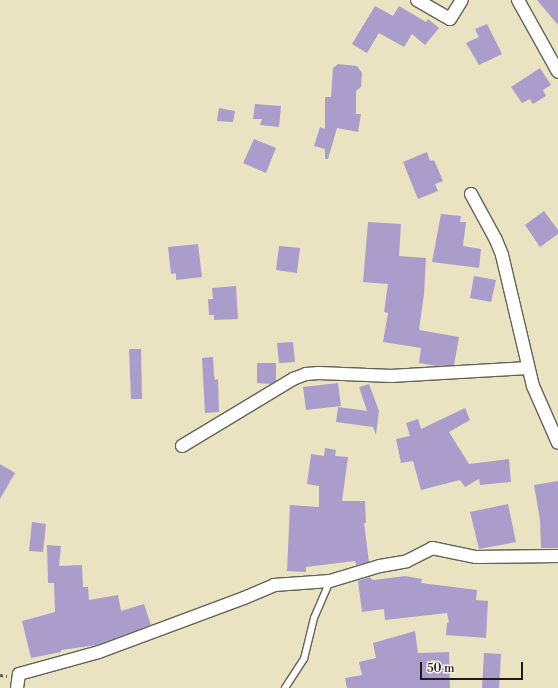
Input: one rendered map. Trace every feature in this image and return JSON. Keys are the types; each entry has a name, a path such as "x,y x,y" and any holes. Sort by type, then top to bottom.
{"street":[{"path":"417,0 450,19 462,0"},
{"path":"518,0 558,72"},
{"path":"471,194 496,240 502,255 533,386 557,436"},
{"path":"182,446 293,379 306,374 319,373 392,376 528,368"},
{"path":"17,688 19,674 99,652 244,598 274,585 330,581 380,566 407,562 432,548 476,556 558,556"}],"lane":[{"path":"285,688 304,659 314,618 330,581"}],"building":[{"path":"537,0 558,0 558,25"},
{"path":"375,6 393,16 399,6 426,22 428,19 439,28 425,45 412,34 404,47 379,33 367,53 352,44"},
{"path":"487,24 502,54 479,65 466,43 479,37 475,29"},
{"path":"338,64 357,66 362,73 361,87 356,91 356,114 361,114 358,132 337,128 328,159 325,159 325,149 314,146 320,127 325,129 325,97 331,97 333,68"},
{"path":"540,68 551,85 543,90 546,96 533,104 530,99 522,103 511,87"},
{"path":"255,104 281,106 279,127 260,125 262,119 253,119"},
{"path":"219,108 235,111 233,122 217,121"},
{"path":"254,139 276,148 266,173 243,163"},
{"path":"427,152 430,161 434,160 443,181 435,184 438,191 418,199 403,162"},
{"path":"544,211 558,230 558,234 540,247 525,225"},
{"path":"441,214 461,216 460,222 466,222 463,246 481,249 479,268 432,262"},
{"path":"368,222 401,224 399,256 426,258 424,294 419,330 459,337 454,365 437,366 419,363 421,348 383,342 388,313 384,312 388,284 363,282"},
{"path":"198,244 202,277 176,280 176,273 171,274 168,247"},
{"path":"279,246 300,248 297,273 276,270"},
{"path":"474,276 496,280 491,302 470,298"},
{"path":"236,286 238,319 214,320 214,315 209,315 208,299 213,299 212,288"},
{"path":"293,342 295,362 279,363 277,343"},
{"path":"129,349 141,349 142,399 131,399"},
{"path":"213,357 215,380 218,379 219,412 205,413 202,358"},
{"path":"257,363 276,363 276,381 271,384 257,383"},
{"path":"338,383 341,406 306,410 303,387"},
{"path":"369,384 379,411 376,435 373,427 336,422 338,407 367,411 359,387"},
{"path":"465,408 470,420 449,432 469,464 509,459 511,482 480,485 479,479 465,487 460,480 421,490 413,461 401,463 396,439 410,436 406,423 418,419 421,429"},
{"path":"325,448 336,450 335,456 348,457 342,501 365,501 366,523 364,523 369,562 356,565 355,561 306,567 306,572 287,571 290,505 319,507 319,486 307,484 311,454 324,456"},
{"path":"0,464 15,473 0,499"},
{"path":"558,481 558,548 541,548 540,520 534,485"},
{"path":"508,504 516,542 479,549 470,512"},
{"path":"32,522 46,524 43,552 29,551"},
{"path":"47,545 61,546 59,566 82,565 83,587 88,587 89,600 118,595 121,611 144,604 151,625 97,645 61,650 61,652 31,658 22,621 55,612 54,583 48,583"},
{"path":"405,576 422,579 421,583 477,590 476,600 488,601 486,638 446,635 447,623 449,622 447,613 385,620 384,609 362,612 358,581 370,577 374,580"},
{"path":"415,631 418,653 449,652 450,688 347,688 345,678 362,675 359,662 376,658 373,643"},
{"path":"484,653 501,654 499,688 482,688"}]}
